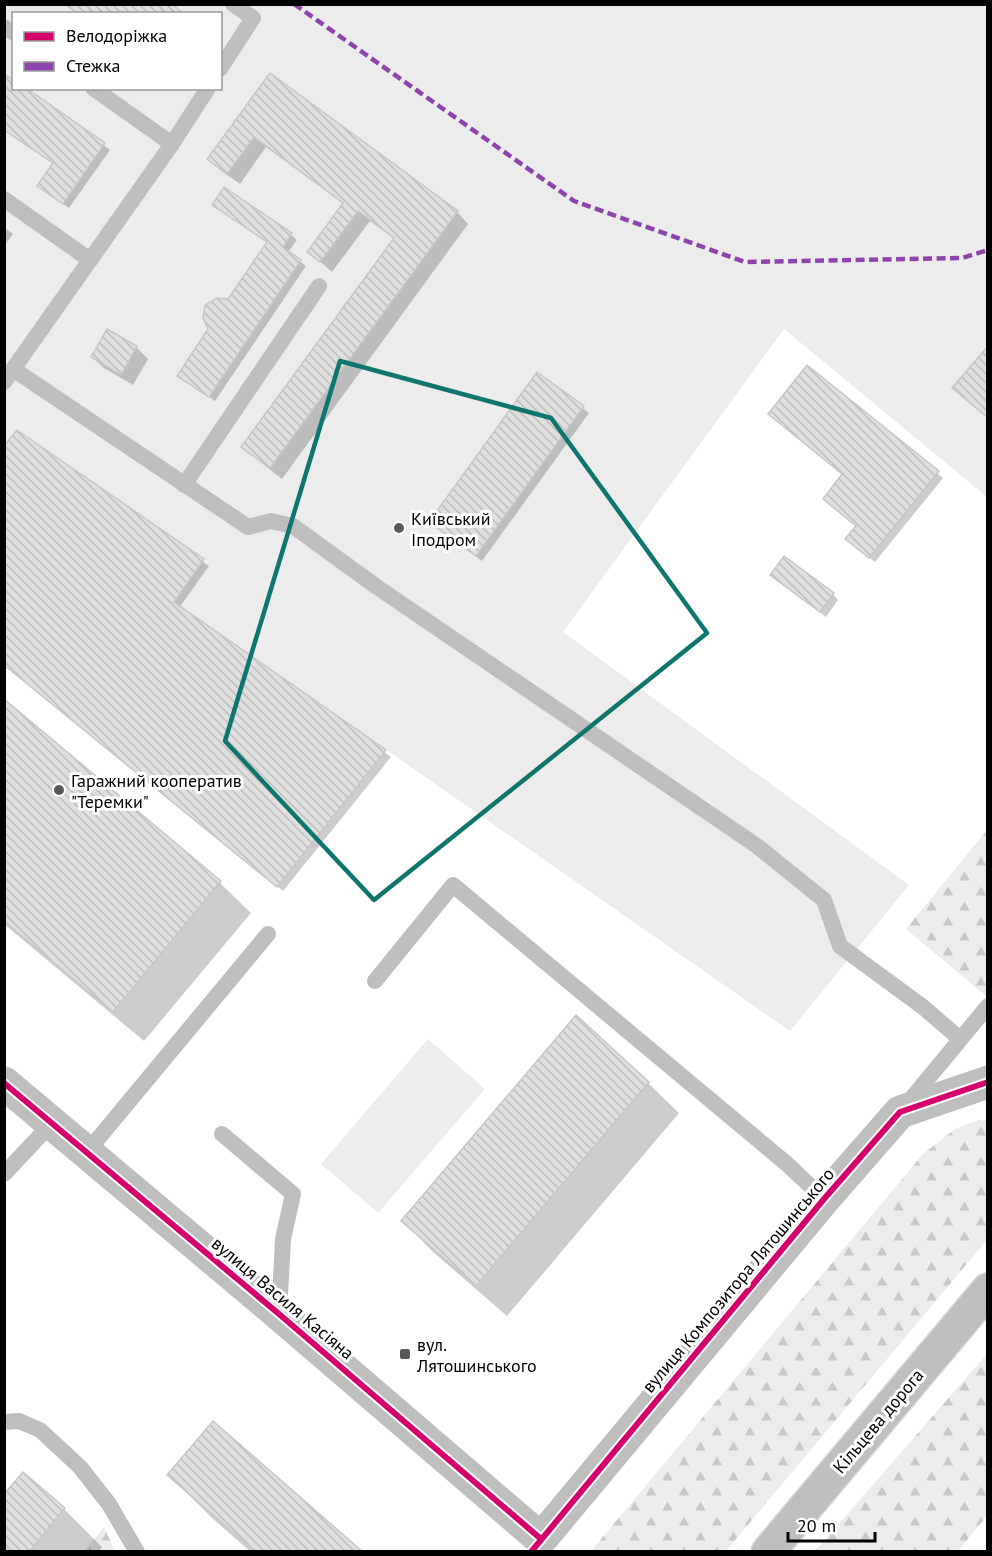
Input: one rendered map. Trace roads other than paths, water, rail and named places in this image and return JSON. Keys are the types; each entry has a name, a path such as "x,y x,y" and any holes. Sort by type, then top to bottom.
{"main road":[{"name":"вулиця Композитора Лятошинського","path":"541,1539 824,1199 900,1112 987,1082"},
{"name":"вулиця Василя Касіяна","path":"4,1083 279,1314 541,1539"},
{"name":"Кільцева дорога","path":"768,1551 987,1290"}],"lane":[{"path":"222,66 253,18 233,4"},
{"path":"96,90 172,144"},
{"path":"207,90 172,144 9,375 248,527 271,521 293,526 377,587 757,846 824,900 840,946 923,1007 959,1038"},
{"path":"4,199 90,260"},
{"path":"184,485 319,286"},
{"path":"375,981 453,885 787,1164 824,1199"},
{"path":"87,1152 268,934"},
{"name":"вулиця Композитора Лятошинського","path":"900,1112 987,1006"},
{"path":"4,1174 52,1123"},
{"path":"222,1134 293,1194 283,1239 279,1314"},
{"path":"4,1422 19,1421 40,1430 80,1467 109,1504 136,1551"}],"place":[{"name":"Київський Іподром","path":"399,528"},
{"name":"Гаражний кооператив \"Теремки\"","path":"59,790"},
{"name":"вул. Лятошинського","path":"405,1354"}]}
